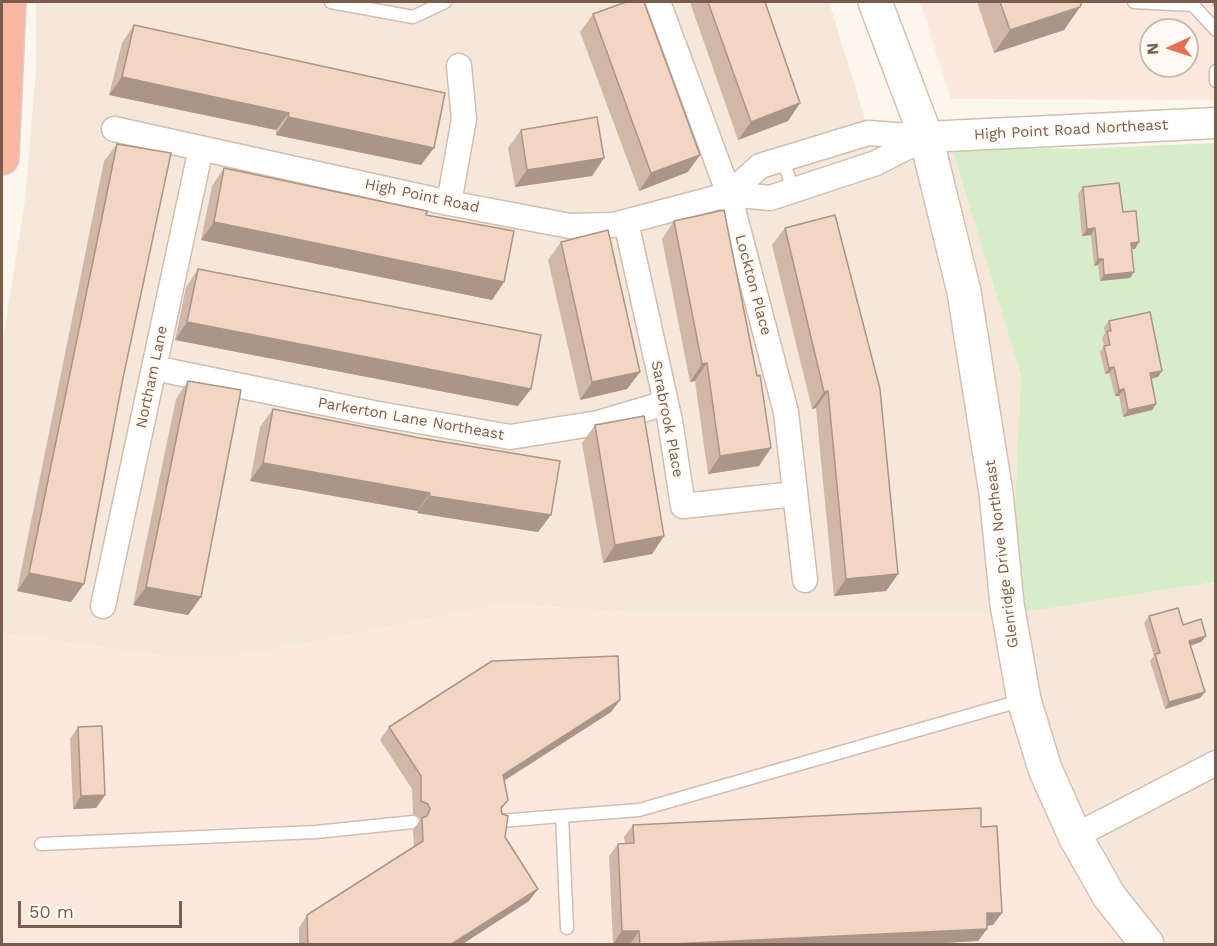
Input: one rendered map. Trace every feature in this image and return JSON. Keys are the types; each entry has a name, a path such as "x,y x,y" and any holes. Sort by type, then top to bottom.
{"highway":[{"path":"2,158 9,2"}],"main road":[{"name":"Glenridge Drive Northeast","path":"875,2 926,137 964,292 996,494 1007,604 1024,699 1045,769 1074,836 1108,896 1148,945"}],"street":[{"name":"Lockton Place","path":"658,2 729,194 786,412 805,580"},
{"path":"449,203 464,119 459,66"},
{"name":"High Point Road Northeast","path":"926,137 1215,123"},
{"name":"High Point Road","path":"114,129 449,203 570,226 613,225 729,194 770,198 876,163 926,137"},
{"name":"High Point Road","path":"729,194 760,166 868,133 926,137"},
{"name":"Northam Lane","path":"103,606 201,148"},
{"name":"Sarabrook Place","path":"626,222 666,403 683,506 795,494"},
{"name":"Parkerton Lane Northeast","path":"154,368 373,413 510,437 598,423 666,403"},
{"path":"1074,836 1215,764"}],"lane":[{"path":"331,2 413,17 445,2"},
{"path":"1134,2 1193,3 1215,30"},
{"path":"1215,71 1215,81"},
{"path":"783,159 793,190"},
{"path":"500,821 639,810 1024,699"},
{"path":"562,816 567,928"},
{"path":"41,844 316,832 413,822"}],"shaded area":[{"path":"36,2 829,2 866,122 953,152 1021,376 1010,613 1215,582 1215,944 1125,944 1016,727 660,614 504,604 240,656 168,657 2,633 2,346 25,200 36,70"},
{"path":"920,2 1215,2 1215,100 951,99"},
{"path":"504,604 660,614 1010,614 1016,727 1125,944 2,944 2,633 168,657 240,656"}],"green space":[{"path":"1215,143 1215,582 1010,614 1021,376 953,152 987,147 1078,149"}],"building":[{"path":"626,2 644,2 700,155 651,173 593,14"},
{"path":"708,2 765,2 800,103 751,122"},
{"path":"1000,2 1082,2 1080,7 1010,30"},
{"path":"134,25 445,93 434,148 288,117 289,113 122,77"},
{"path":"597,117 604,158 527,170 521,130"},
{"path":"117,144 171,153 123,378 84,584 29,573"},
{"path":"224,168 427,211 426,215 514,231 504,282 214,222"},
{"path":"1119,183 1123,212 1136,211 1139,242 1131,243 1134,272 1104,275 1103,259 1098,259 1095,228 1087,229 1083,187"},
{"path":"724,210 757,376 760,375 771,448 720,456 707,363 702,364 674,221"},
{"path":"835,215 880,389 898,574 846,579 828,391 824,392 785,228"},
{"path":"608,230 640,372 592,382 561,242"},
{"path":"198,269 541,335 531,389 187,322"},
{"path":"1150,312 1162,371 1150,373 1156,404 1128,410 1124,389 1119,390 1114,367 1109,368 1104,346 1110,345 1107,331 1111,331 1109,321"},
{"path":"188,381 241,390 201,597 146,587"},
{"path":"273,409 420,438 560,461 551,515 429,496 430,493 263,463"},
{"path":"644,416 664,536 615,545 595,425"},
{"path":"1178,608 1183,625 1201,619 1206,636 1189,641 1205,692 1169,702 1155,654 1160,653 1149,616"},
{"path":"618,656 620,700 503,775 508,800 501,808 502,814 508,816 505,837 538,889 450,945 308,945 307,915 423,841 422,818 427,816 430,809 428,804 421,801 421,776 389,727 492,661"},
{"path":"102,726 105,795 81,796 78,727"},
{"path":"981,808 981,827 997,826 1002,913 987,913 987,929 650,945 640,945 639,931 622,931 618,844 634,843 633,825"}]}
